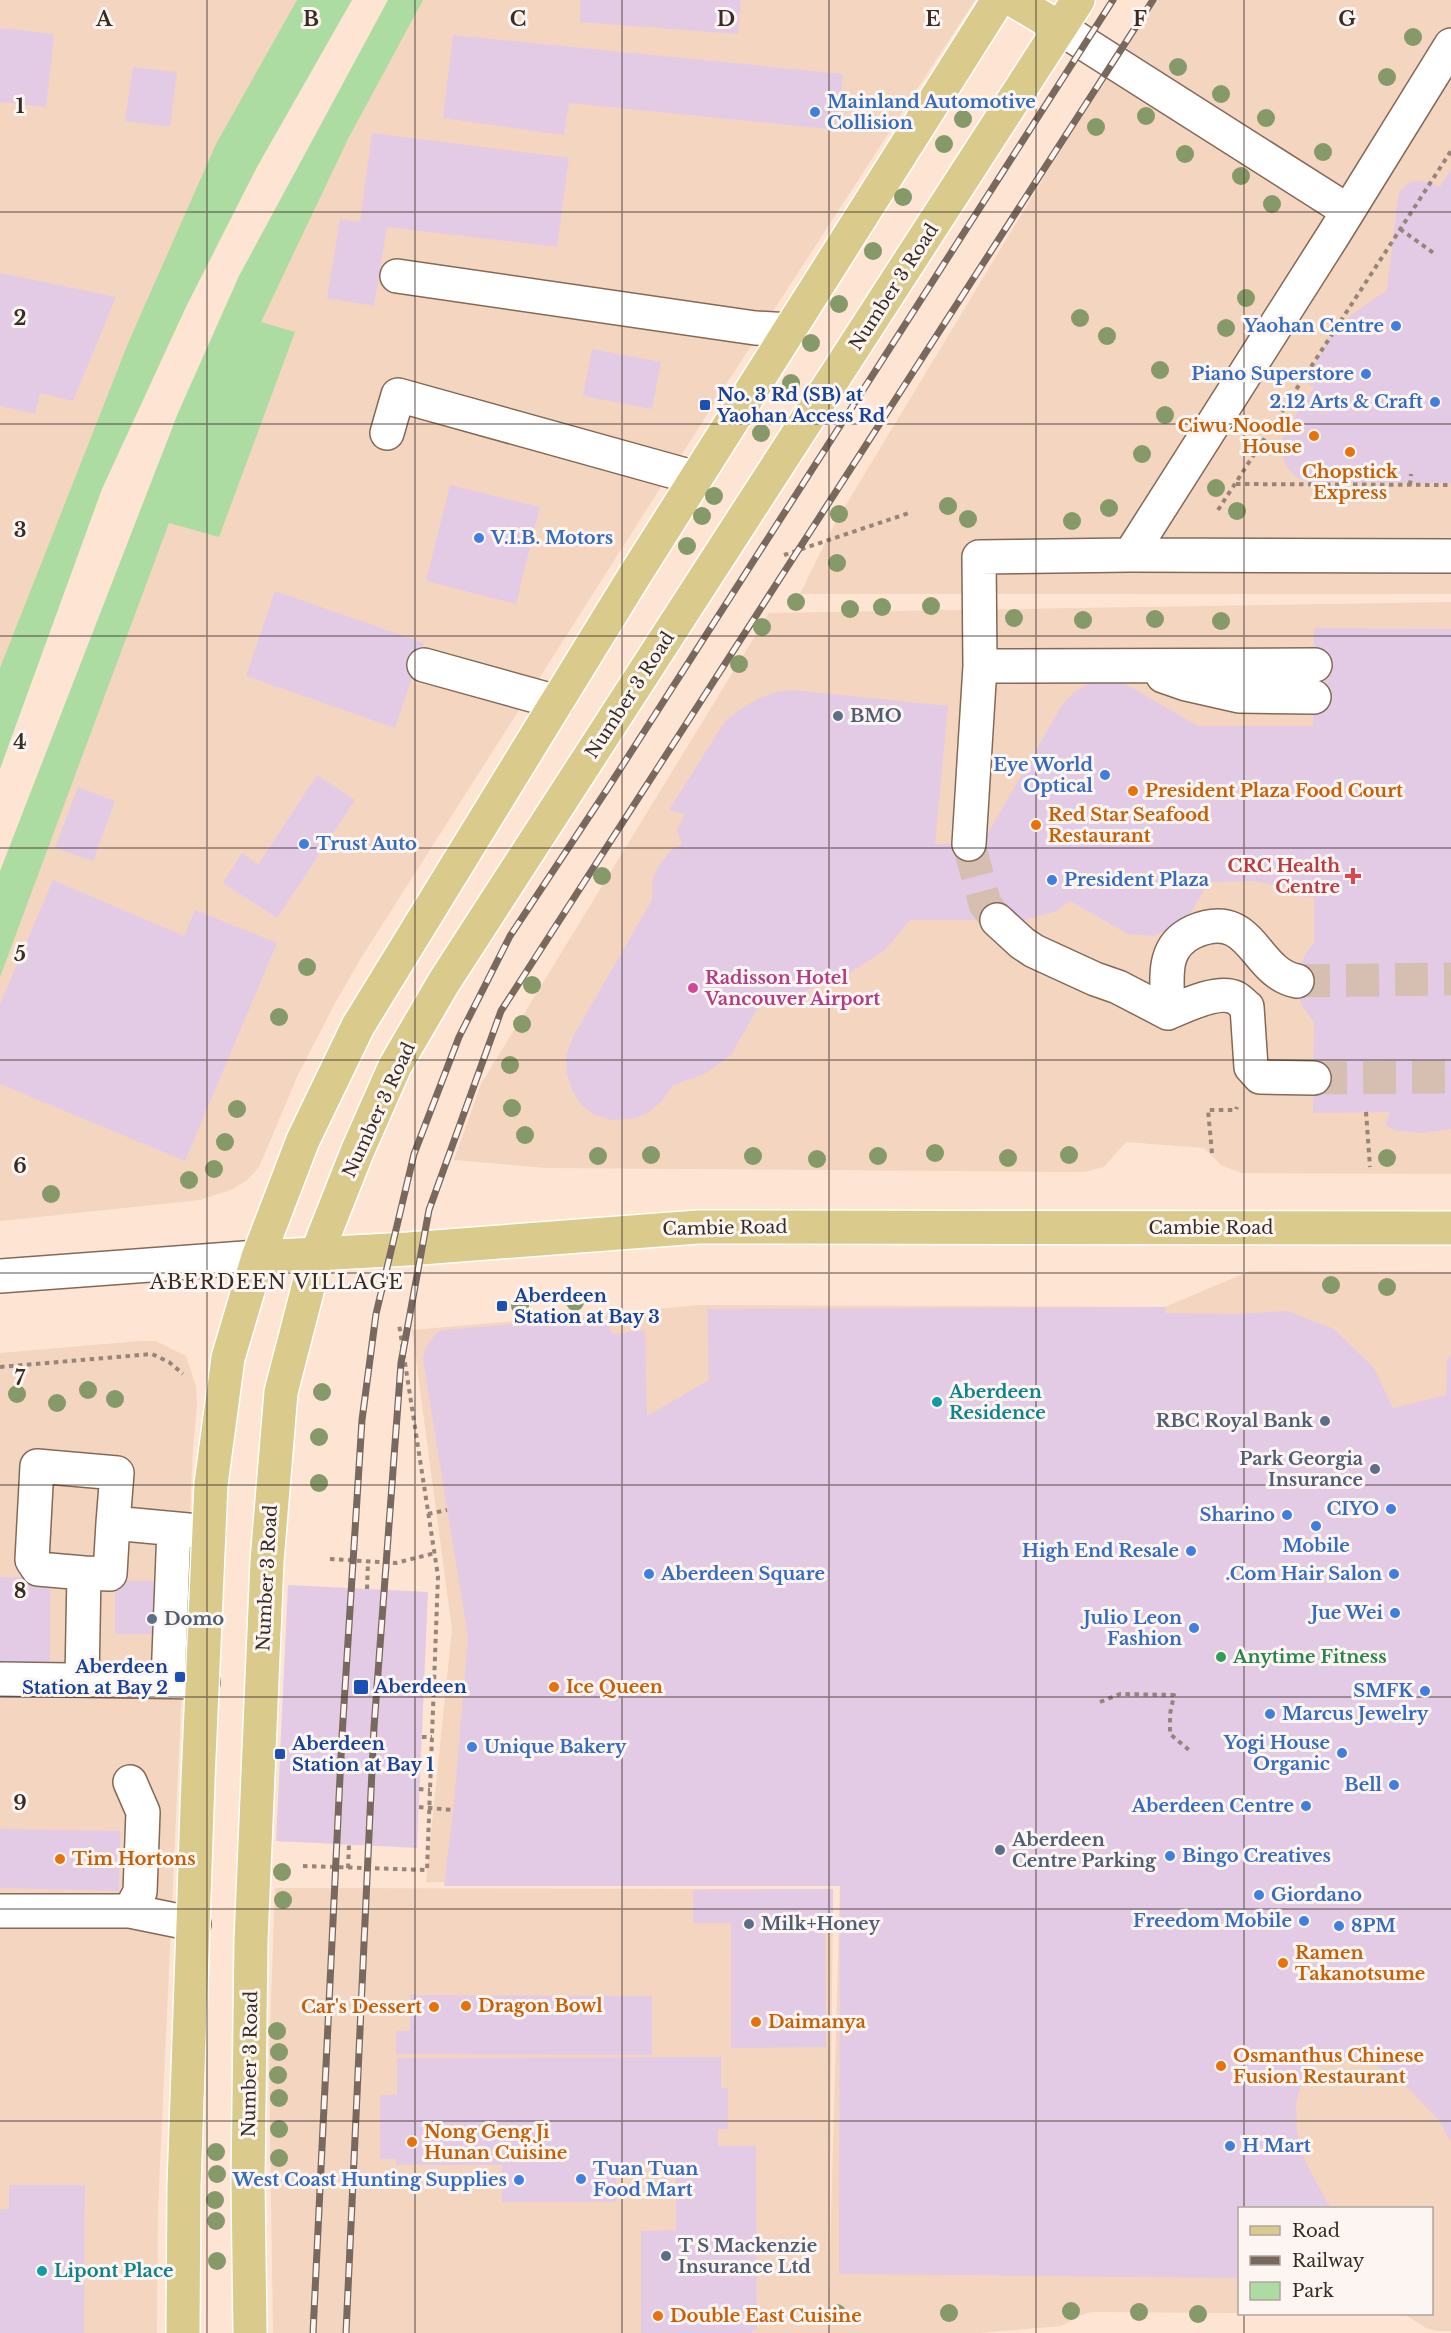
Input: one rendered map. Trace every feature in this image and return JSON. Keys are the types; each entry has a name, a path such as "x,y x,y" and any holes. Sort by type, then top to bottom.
{"main road":[{"path":"183,2333 184,2186 211,1484 228,1358 258,1257 303,1140 358,1026 696,478 998,0"},
{"path":"1013,0 1060,28"},
{"name":"Number 3 Road","path":"250,2333 248,2183 251,1940 267,1561 281,1392 317,1253 357,1152 395,1066 444,982 1078,0"},
{"name":"Cambie Road","path":"258,1257 408,1249 698,1227 1451,1228"}],"street":[{"path":"1060,28 1348,211"},
{"path":"1130,555 1451,45"},
{"path":"397,276 756,328 790,330"},
{"path":"387,433 398,395 696,478"},
{"path":"969,844 980,666 979,557 1451,556"},
{"path":"424,665 557,702"},
{"path":"980,666 1315,665"},
{"path":"1136,666 1186,684 1239,696 1314,697"},
{"path":"997,920 1022,944 1034,951 1068,968 1118,987 1168,1013"},
{"path":"1168,1013 1168,957 1179,941 1205,928 1233,929 1246,937 1276,973 1285,979 1297,981"},
{"path":"1168,1013 1198,1000 1216,996 1235,997 1247,1007 1251,1067 1260,1077 1314,1078"},
{"name":"Cambie Road","path":"0,1276 258,1257"},
{"path":"37,1466 117,1473 110,1574 84,1573 38,1569 32,1560 37,1466"},
{"path":"113,1523 209,1532"},
{"path":"168,1681 174,1528"},
{"path":"82,1680 84,1573"},
{"path":"0,1679 203,1682"},
{"path":"130,1782 143,1812 140,1892 130,1911"},
{"path":"0,1911 130,1911 194,1924"}],"path":[{"path":"1218,510 1451,151"},
{"path":"1400,229 1435,254"},
{"path":"1410,485 1411,474"},
{"path":"1235,484 1451,485"},
{"path":"784,555 909,513"},
{"path":"1212,1153 1208,1110 1236,1110 1251,1067"},
{"path":"1366,1112 1370,1167"},
{"path":"303,1866 427,1870 438,1575 399,1324"},
{"path":"0,1367 152,1354 169,1362 183,1374"},
{"path":"428,1514 447,1510"},
{"path":"330,1559 396,1563 435,1553"},
{"path":"367,1589 368,1562"},
{"path":"1100,1702 1120,1694 1174,1695 1170,1714 1170,1734 1190,1750"},
{"path":"422,1737 432,1737"},
{"path":"419,1790 430,1790"},
{"path":"419,1807 452,1810"},
{"path":"348,1868 349,1845"}],"shaded area":[{"path":"0,0 308,0 0,690"},
{"path":"415,0 975,0 766,322 361,958 297,1077 259,1167 247,1180 233,1189 200,1200 0,1221 0,948 59,752 331,148"},
{"path":"1151,0 1451,0 1451,594 800,594 835,523"},
{"path":"1451,602 1451,1174 1242,1173 1222,1166 1204,1148 1126,1142 1104,1167 1083,1172 547,1168 454,1160 481,1084 769,613"},
{"path":"1250,1271 1451,1272 1451,2331 1426,2328 1406,2315 1433,2315 1433,2207 1238,2207 1238,2313 1092,2312 1061,2326 979,2333 273,2333 269,2056 275,1888 833,1889 829,2291 840,1886 426,1882 452,1629 412,1330 701,1305 1165,1307"},
{"path":"156,1341 186,1356 196,1387 197,1405 193,1448 158,2208 157,2333 0,2333 0,1353"}],"green space":[{"path":"297,0 352,0 257,167 186,307 102,489 0,769 0,668 129,341 216,144"},
{"path":"388,0 423,0 348,139 261,322 295,332 219,537 169,523 0,977 0,871 178,413 239,276"}],"building":[{"path":"581,0 741,0 738,34 580,22"},
{"path":"0,28 54,34 46,107 0,102"},
{"path":"453,35 843,74 838,130 569,103 564,135 443,118"},
{"path":"133,67 177,72 170,127 125,121"},
{"path":"372,133 569,158 557,247 387,227 374,306 327,298 340,219 360,222"},
{"name":"Yaohan Centre","path":"1451,169 1451,483 1310,482 1298,478 1288,469 1283,458 1282,444 1284,433 1314,387 1304,382 1331,336 1351,315 1387,290 1400,191 1409,183 1416,181 1429,182 1440,187"},
{"path":"0,273 116,297 73,401 40,393 35,414 0,406"},
{"path":"592,349 661,362 652,409 583,396"},
{"path":"450,485 540,507 516,604 426,581"},
{"path":"275,591 424,643 395,728 246,676"},
{"name":"President Plaza","path":"1314,628 1451,629 1451,1129 1423,1133 1397,1131 1385,1125 1390,1112 1313,1113 1314,1022 1301,1004 1298,995 1299,968 1314,943 1314,897 1298,896 1298,891 1289,887 1252,881 1209,882 1190,914 1173,928 1153,936 1128,934 1070,901 1057,911 1024,920 910,920 885,950 850,973 803,992 764,997 731,1055 706,1073 672,1086 663,1100 649,1112 633,1119 611,1120 595,1115 581,1105 572,1090 567,1074 566,1056 574,1035 652,900 653,879 658,867 670,851 682,844 677,830 685,814 669,810 726,720 741,709 759,698 793,690 948,706 935,844 981,845 1062,705 1073,693 1086,685 1103,681 1122,682 1198,726 1313,726"},
{"path":"317,775 355,800 277,918 223,883 242,853 258,865"},
{"path":"78,787 115,801 93,861 55,848"},
{"path":"53,880 184,936 195,910 277,943 185,1161 0,1084 0,1004"},
{"path":"1165,1307 1165,1313 1236,1314 1287,1311 1334,1329 1374,1368 1393,1408 1446,1395 1447,1360 1451,1354 1451,2142 1438,2119 1399,2079 1367,2060 1325,2059 1316,2064 1303,2078 1296,2103 1297,2132 1305,2161 1331,2207 1238,2207 1238,2278 839,2274 840,1886 444,1886 454,1802 468,1637 423,1360 425,1349 436,1333 444,1330 597,1317 608,1323 612,1334 645,1330 647,1416 709,1380 707,1309"},
{"path":"0,1577 50,1577 50,1664 0,1663"},
{"path":"115,1581 167,1581 166,1634 115,1634"},
{"path":"288,1585 428,1592 417,1848 276,1841"},
{"name":"Tim Hortons","path":"0,1829 120,1831 119,1891 0,1888"},
{"path":"833,1889 833,1923 825,1923 826,2047 731,2048 731,1923 693,1923 693,1890"},
{"path":"410,1995 652,1996 652,2055 396,2054 396,2031 410,2031"},
{"path":"721,2057 721,2088 728,2088 728,2129 718,2129 718,2146 756,2146 757,2330 752,2330 752,2333 641,2333 641,2231 676,2230 676,2166 616,2168 616,2202 502,2202 502,2165 396,2165 396,2159 380,2159 380,2095 397,2095 397,2058"},
{"name":"Lipont Place","path":"9,2185 85,2185 84,2333 0,2333 0,2209 9,2209"}],"tunnel":[{"path":"969,844 985,904 997,920"},
{"path":"1297,981 1451,979"},
{"path":"1314,1078 1451,1077"}],"railway":[{"path":"313,2333 342,1736 362,1420 376,1314 414,1154 459,1037 510,936 608,788 1113,0"},
{"path":"346,2333 374,1727 401,1363 429,1210 501,1011 1153,0"}],"place":[{"name":"Mainland Automotive Collision","path":"815,112"},
{"name":"Yaohan Centre","path":"1396,326"},
{"name":"Piano Superstore","path":"1366,374"},
{"name":"2.12 Arts & Craft","path":"1435,402"},
{"name":"No. 3 Rd (SB) at Yaohan Access Rd","path":"705,405"},
{"name":"Ciwu Noodle House","path":"1314,436"},
{"name":"Chopstick Express","path":"1350,452"},
{"name":"V.I.B. Motors","path":"479,538"},
{"name":"BMO","path":"838,716"},
{"name":"Eye World Optical","path":"1105,775"},
{"name":"President Plaza Food Court","path":"1133,791"},
{"name":"Red Star Seafood Restaurant","path":"1036,825"},
{"name":"Trust Auto","path":"304,844"},
{"name":"CRC Health Centre","path":"1353,876"},
{"name":"President Plaza","path":"1052,880"},
{"name":"Radisson Hotel Vancouver Airport","path":"693,988"},
{"name":"Aberdeen Station at Bay 3","path":"502,1306"},
{"name":"Aberdeen Residence","path":"937,1402"},
{"name":"RBC Royal Bank","path":"1325,1421"},
{"name":"Park Georgia Insurance","path":"1375,1469"},
{"name":"CIYO","path":"1391,1509"},
{"name":"Sharino","path":"1287,1515"},
{"name":"Mobile","path":"1316,1526"},
{"name":"High End Resale","path":"1191,1551"},
{"name":"Aberdeen Square","path":"649,1574"},
{"name":".Com Hair Salon","path":"1394,1574"},
{"name":"Jue Wei","path":"1395,1613"},
{"name":"Domo","path":"152,1619"},
{"name":"Julio Leon Fashion","path":"1194,1628"},
{"name":"Anytime Fitness","path":"1221,1657"},
{"name":"Aberdeen Station at Bay 2","path":"180,1677"},
{"name":"Aberdeen","path":"361,1687"},
{"name":"Ice Queen","path":"554,1687"},
{"name":"SMFK","path":"1425,1691"},
{"name":"Marcus Jewelry","path":"1270,1714"},
{"name":"Unique Bakery","path":"472,1747"},
{"name":"Yogi House Organic","path":"1342,1753"},
{"name":"Aberdeen Station at Bay 1","path":"280,1754"},
{"name":"Bell","path":"1394,1785"},
{"name":"Aberdeen Centre","path":"1306,1806"},
{"name":"Aberdeen Centre Parking","path":"1000,1850"},
{"name":"Bingo Creatives","path":"1170,1856"},
{"name":"Tim Hortons","path":"60,1859"},
{"name":"Giordano","path":"1259,1895"},
{"name":"Freedom Mobile","path":"1304,1921"},
{"name":"Milk+Honey","path":"749,1924"},
{"name":"8PM","path":"1339,1926"},
{"name":"Ramen Takanotsume","path":"1283,1963"},
{"name":"Dragon Bowl","path":"466,2006"},
{"name":"Car's Dessert","path":"434,2007"},
{"name":"Daimanya","path":"756,2022"},
{"name":"Osmanthus Chinese Fusion Restaurant","path":"1221,2066"},
{"name":"Nong Geng Ji Hunan Cuisine","path":"412,2142"},
{"name":"H Mart","path":"1230,2146"},
{"name":"Tuan Tuan Food Mart","path":"581,2179"},
{"name":"West Coast Hunting Supplies","path":"519,2180"},
{"name":"T S Mackenzie Insurance Ltd","path":"666,2256"},
{"name":"Lipont Place","path":"42,2271"},
{"name":"Double East Cuisine","path":"658,2316"}],"district":[{"name":"ABERDEEN VILLAGE","path":"277,1282"}]}
